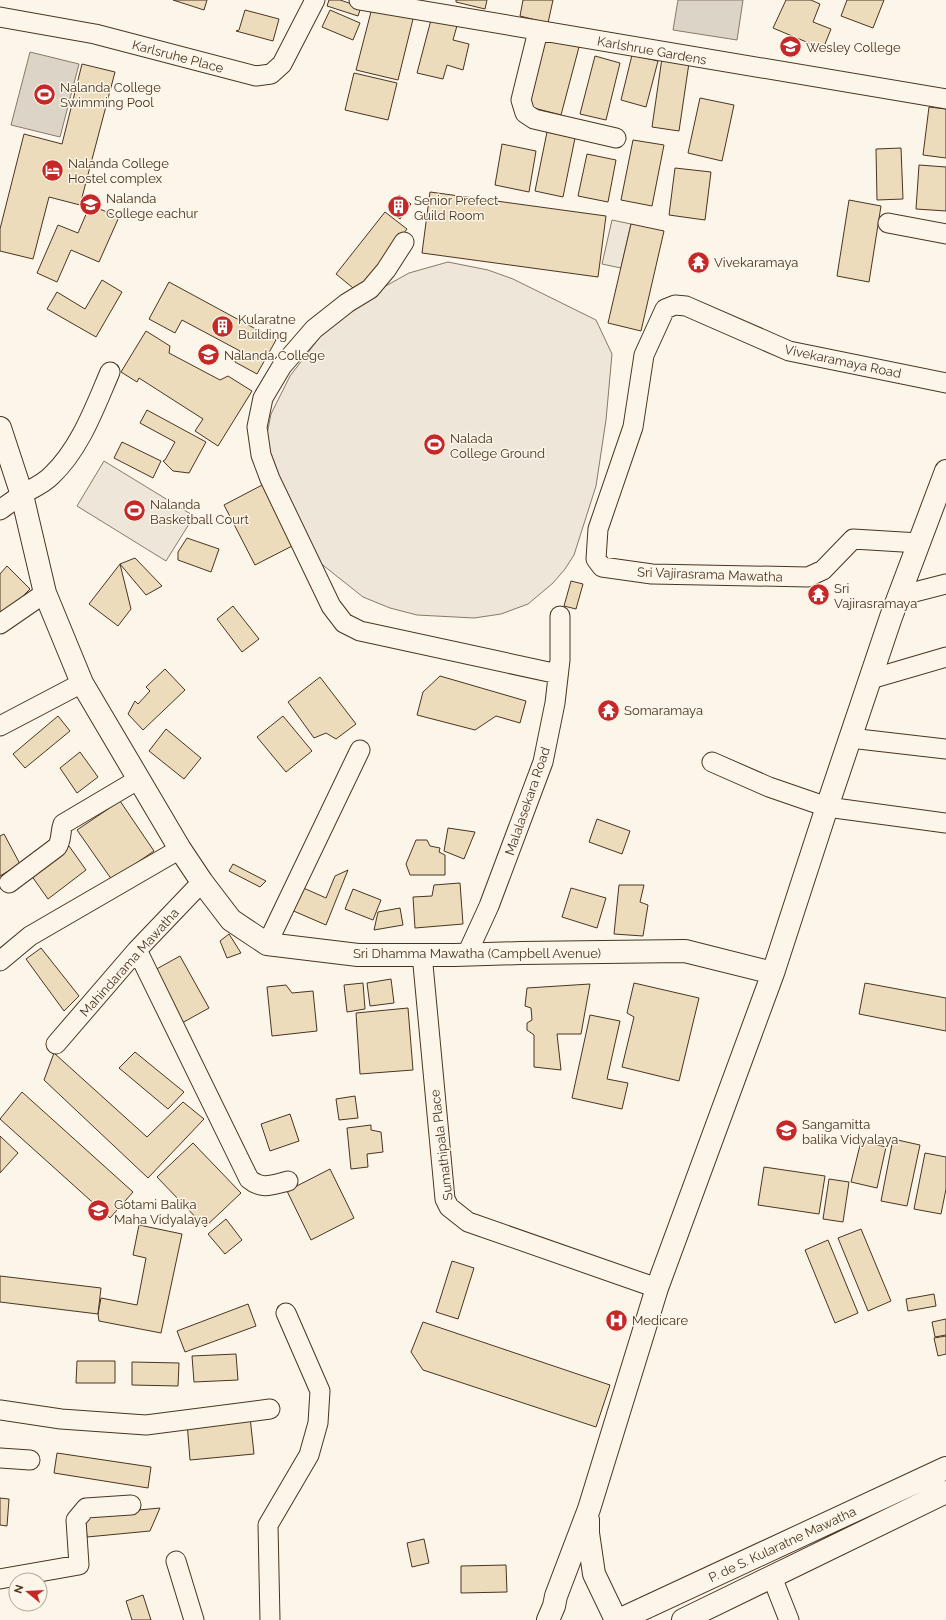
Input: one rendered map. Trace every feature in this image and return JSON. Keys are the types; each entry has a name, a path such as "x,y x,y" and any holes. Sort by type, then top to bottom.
{"main road":[{"name":"Sri Dhamma Mawatha (Campbell Avenue)","path":"0,428 22,495 45,593 82,682 180,848 202,882 231,920 267,944 358,955 685,951 773,973"},
{"path":"554,1615 556,1596 589,1509 657,1288 773,973 826,807 899,596 946,471"},
{"name":"P. de S. Kularatne Mawatha","path":"619,1620 946,1468"},
{"name":"P. de S. Kularatne Mawatha","path":"684,1620 946,1492"},
{"path":"589,1509 588,1533 594,1574 616,1620"}],"street":[{"name":"Karlsruhe Place","path":"0,16 95,34 256,76 271,74 282,64 315,0"},
{"name":"Karlshrue Gardens","path":"359,0 946,99"},
{"path":"538,31 521,100 525,113 534,119 616,138"},
{"path":"888,223 946,234"},
{"path":"404,242 386,270 370,289 347,302 314,329 282,366 262,398 257,426 261,454 270,479 330,606 344,623 360,631 558,674"},
{"name":"Vivekaramaya Road","path":"675,305 686,306 789,351 946,382"},
{"name":"Sri Vajirasrama Mawatha","path":"675,305 665,309 644,355 633,427 598,529 596,559 602,567 652,574 808,577 823,570 853,539 919,542"},
{"path":"0,510 38,486 52,475 73,448 97,403 110,372"},
{"path":"899,596 946,584"},
{"path":"0,624 45,593"},
{"name":"Malalasekara Road","path":"467,954 488,906 542,762 555,703 560,660 560,616"},
{"path":"871,679 946,657"},
{"path":"0,726 82,682"},
{"path":"850,738 946,750"},
{"path":"267,944 360,750"},
{"path":"712,762 769,787 826,807 946,823"},
{"path":"9,882 57,848 61,842 61,829 63,824 139,779"},
{"path":"0,961 30,936 180,848"},
{"name":"Mahindarama Mawatha","path":"56,1044 136,950 202,882"},
{"path":"136,950 249,1179 256,1185 264,1186 288,1181"},
{"name":"Sumathipala Place","path":"422,954 445,1199 449,1207 468,1222 657,1288"},
{"path":"270,1620 268,1525 309,1456 318,1423 320,1391 286,1313"},
{"path":"0,1410 61,1419 146,1425 270,1409"},
{"path":"0,1458 30,1460"},
{"path":"0,1579 78,1565 76,1520 86,1508 131,1505"},
{"path":"176,1561 194,1620"},
{"path":"772,1577 789,1620"}],"shaded area":[{"path":"678,0 743,0 737,40 673,30"},
{"name":"Nalanda College Swimming Pool","path":"30,52 79,64 60,137 11,125"},
{"path":"612,220 631,224 621,268 602,264"},
{"name":"Nalada College Ground","path":"448,262 488,270 513,279 596,320 612,354 606,420 596,486 574,555 553,583 528,604 501,614 474,618 417,615 390,608 363,597 319,562 267,456 267,434 271,414 290,376 323,333 373,293 409,273"},
{"name":"Nalanda Basketball Court","path":"104,461 194,516 166,561 77,506"}],"building":[{"path":"173,0 207,0 204,10"},
{"path":"329,0 340,0 361,7 358,16 327,6"},
{"path":"456,0 487,0 485,9 456,2"},
{"path":"523,0 553,0 548,23 520,16"},
{"path":"786,0 811,0 820,4 813,22 831,29 823,49 773,28"},
{"path":"847,0 884,0 873,28 841,16"},
{"path":"373,4 414,15 398,80 356,70"},
{"path":"245,10 279,19 273,41 236,31 239,30"},
{"path":"330,10 360,23 353,40 322,27"},
{"path":"432,16 458,22 453,40 469,44 463,70 447,65 443,79 417,73"},
{"path":"543,38 579,47 561,115 526,106"},
{"path":"632,55 658,61 646,107 621,100"},
{"path":"595,56 620,63 606,120 580,114"},
{"path":"662,58 689,63 679,131 652,127"},
{"name":"Nalanda College Hostel complex","path":"82,64 115,72 80,205 49,197 33,259 0,251 0,229 24,134 62,144"},
{"path":"354,73 397,83 388,120 345,110"},
{"path":"700,98 734,105 722,161 688,153"},
{"path":"929,107 946,109 946,158 923,155"},
{"path":"547,132 575,138 563,197 535,191"},
{"path":"633,140 664,145 652,206 621,200"},
{"path":"502,144 536,151 529,192 495,185"},
{"path":"901,148 903,199 877,200 876,149"},
{"path":"587,154 616,160 608,202 578,196"},
{"path":"919,165 946,167 946,211 916,209"},
{"path":"675,168 711,172 705,220 669,215"},
{"path":"430,192 606,216 598,277 422,253"},
{"name":"Senior Prefect Guild Room","path":"399,195 411,204 400,219 388,210"},
{"path":"849,200 881,206 869,282 837,276"},
{"path":"90,205 119,217 99,262 71,250 57,282 37,273 58,225 78,233"},
{"path":"385,212 407,229 358,292 336,274"},
{"path":"631,224 664,231 641,331 608,323"},
{"path":"102,280 122,292 96,337 47,309 57,292 85,309"},
{"name":"Kularatne Building","path":"169,282 276,340 257,374 235,362 240,351 182,320 175,333 149,319"},
{"path":"146,331 170,346 169,353 220,380 228,376 252,391 218,446 195,431 203,419 139,378 137,382 121,372"},
{"path":"147,410 206,442 189,473 173,471 163,461 175,442 140,423"},
{"path":"122,442 161,461 153,478 114,458"},
{"path":"266,483 296,544 255,565 224,505"},
{"path":"187,538 219,549 211,572 178,560 178,552"},
{"path":"135,558 162,586 146,595 120,564"},
{"path":"120,564 131,609 118,626 89,604"},
{"path":"7,566 30,589 4,615 0,611 0,574"},
{"path":"571,581 583,584 576,609 564,606"},
{"path":"233,606 259,639 242,652 217,619"},
{"path":"165,669 185,690 143,730 128,714 135,701 138,704 150,691 146,687"},
{"path":"440,676 526,701 520,723 496,716 475,730 417,715 423,692"},
{"path":"320,677 356,724 336,739 326,733 314,738 288,702"},
{"path":"58,716 70,731 25,768 13,754"},
{"path":"283,716 312,751 286,772 257,737"},
{"path":"166,729 201,758 184,779 149,751"},
{"path":"80,752 98,777 77,793 60,768"},
{"path":"120,801 154,851 112,880 77,830"},
{"path":"597,819 630,831 622,854 589,842"},
{"path":"448,828 475,832 464,859 444,851"},
{"path":"4,834 20,864 0,876 0,836"},
{"path":"416,840 427,840 430,846 440,848 439,852 445,855 445,875 410,875 406,864"},
{"path":"69,846 86,870 48,899 31,875"},
{"path":"233,864 266,881 260,887 229,871"},
{"path":"348,870 326,925 289,909 299,886 326,898 335,876"},
{"path":"460,883 463,924 415,928 413,897 432,896 434,885"},
{"path":"619,885 644,885 640,902 648,905 643,936 614,934"},
{"path":"571,888 606,898 597,928 562,917"},
{"path":"353,889 381,900 373,920 345,909"},
{"path":"400,908 403,925 374,930 378,912"},
{"path":"229,934 241,953 227,958 220,941"},
{"path":"41,948 79,996 64,1011 26,959"},
{"path":"180,956 209,1008 182,1023 153,971"},
{"path":"391,979 394,1003 370,1006 367,983"},
{"path":"363,983 365,1009 347,1012 344,985"},
{"path":"634,983 699,998 679,1081 622,1067 634,1017 627,1013"},
{"path":"865,983 946,998 946,1031 859,1014"},
{"path":"590,984 581,1034 557,1034 561,1070 534,1067 534,1035 527,1030 527,1023 532,1020 531,1008 525,1006 527,988"},
{"path":"286,985 292,993 313,991 317,1031 272,1036 267,987"},
{"path":"408,1008 413,1070 360,1074 356,1013"},
{"path":"590,1015 620,1021 607,1079 628,1083 622,1109 572,1098"},
{"path":"135,1052 184,1092 168,1109 119,1068"},
{"path":"54,1053 147,1137 183,1102 204,1119 148,1178 44,1080"},
{"path":"22,1092 133,1192 110,1218 0,1119"},
{"path":"355,1096 358,1118 339,1120 336,1099"},
{"path":"290,1114 299,1141 270,1151 261,1124"},
{"path":"371,1125 371,1130 381,1132 383,1152 367,1154 368,1167 351,1169 347,1128"},
{"path":"0,1136 18,1153 0,1173"},
{"path":"893,1139 920,1145 907,1206 881,1201"},
{"path":"861,1141 886,1147 877,1188 851,1182"},
{"path":"193,1143 241,1193 205,1227 157,1177"},
{"path":"925,1153 946,1157 946,1189 941,1214 914,1209"},
{"path":"764,1167 825,1176 819,1214 758,1205"},
{"path":"330,1169 354,1218 311,1240 287,1191"},
{"path":"829,1179 849,1182 843,1222 823,1219"},
{"path":"226,1219 242,1240 225,1254 208,1234"},
{"path":"139,1225 182,1234 161,1333 99,1321 98,1314 101,1298 137,1305 146,1258 133,1255"},
{"path":"861,1229 891,1301 868,1311 838,1238"},
{"path":"828,1240 858,1313 835,1323 805,1250"},
{"path":"452,1261 474,1268 458,1319 436,1312"},
{"path":"0,1276 101,1288 98,1314 0,1302"},
{"path":"934,1294 936,1306 908,1311 906,1299"},
{"path":"248,1304 256,1326 185,1352 177,1331"},
{"path":"946,1319 946,1335 935,1337 932,1322"},
{"path":"423,1322 610,1385 596,1427 423,1370 411,1352"},
{"path":"946,1336 946,1354 938,1356 934,1338"},
{"path":"236,1354 238,1380 194,1382 192,1356"},
{"path":"77,1361 115,1361 115,1383 76,1383"},
{"path":"132,1362 179,1363 178,1386 132,1385"},
{"path":"250,1417 254,1454 190,1460 187,1422"},
{"path":"57,1453 151,1467 148,1488 54,1473"},
{"path":"0,1498 9,1499 7,1526 0,1525"},
{"path":"160,1508 150,1531 87,1537 85,1515"},
{"path":"424,1539 429,1563 412,1567 407,1543"},
{"path":"506,1565 507,1592 461,1593 461,1566"},
{"path":"143,1595 151,1620 132,1620 126,1601"}],"place":[{"name":"Wesley College","path":"790,47"},
{"name":"Nalanda College Swimming Pool","path":"45,94"},
{"name":"Nalanda College Hostel complex","path":"52,170"},
{"name":"Nalanda College eachur","path":"91,205"},
{"name":"Senior Prefect Guild Room","path":"399,207"},
{"name":"Vivekaramaya","path":"699,262"},
{"name":"Kularatne Building","path":"222,326"},
{"name":"Nalanda College","path":"208,355"},
{"name":"Nalada College Ground","path":"435,445"},
{"name":"Nalanda Basketball Court","path":"135,511"},
{"name":"Sri Vajirasramaya","path":"819,595"},
{"name":"Somaramaya","path":"608,710"},
{"name":"Sangamitta balika Vidyalaya","path":"786,1131"},
{"name":"Gotami Balika Maha Vidyalaya","path":"98,1211"},
{"name":"Medicare","path":"616,1320"}]}
